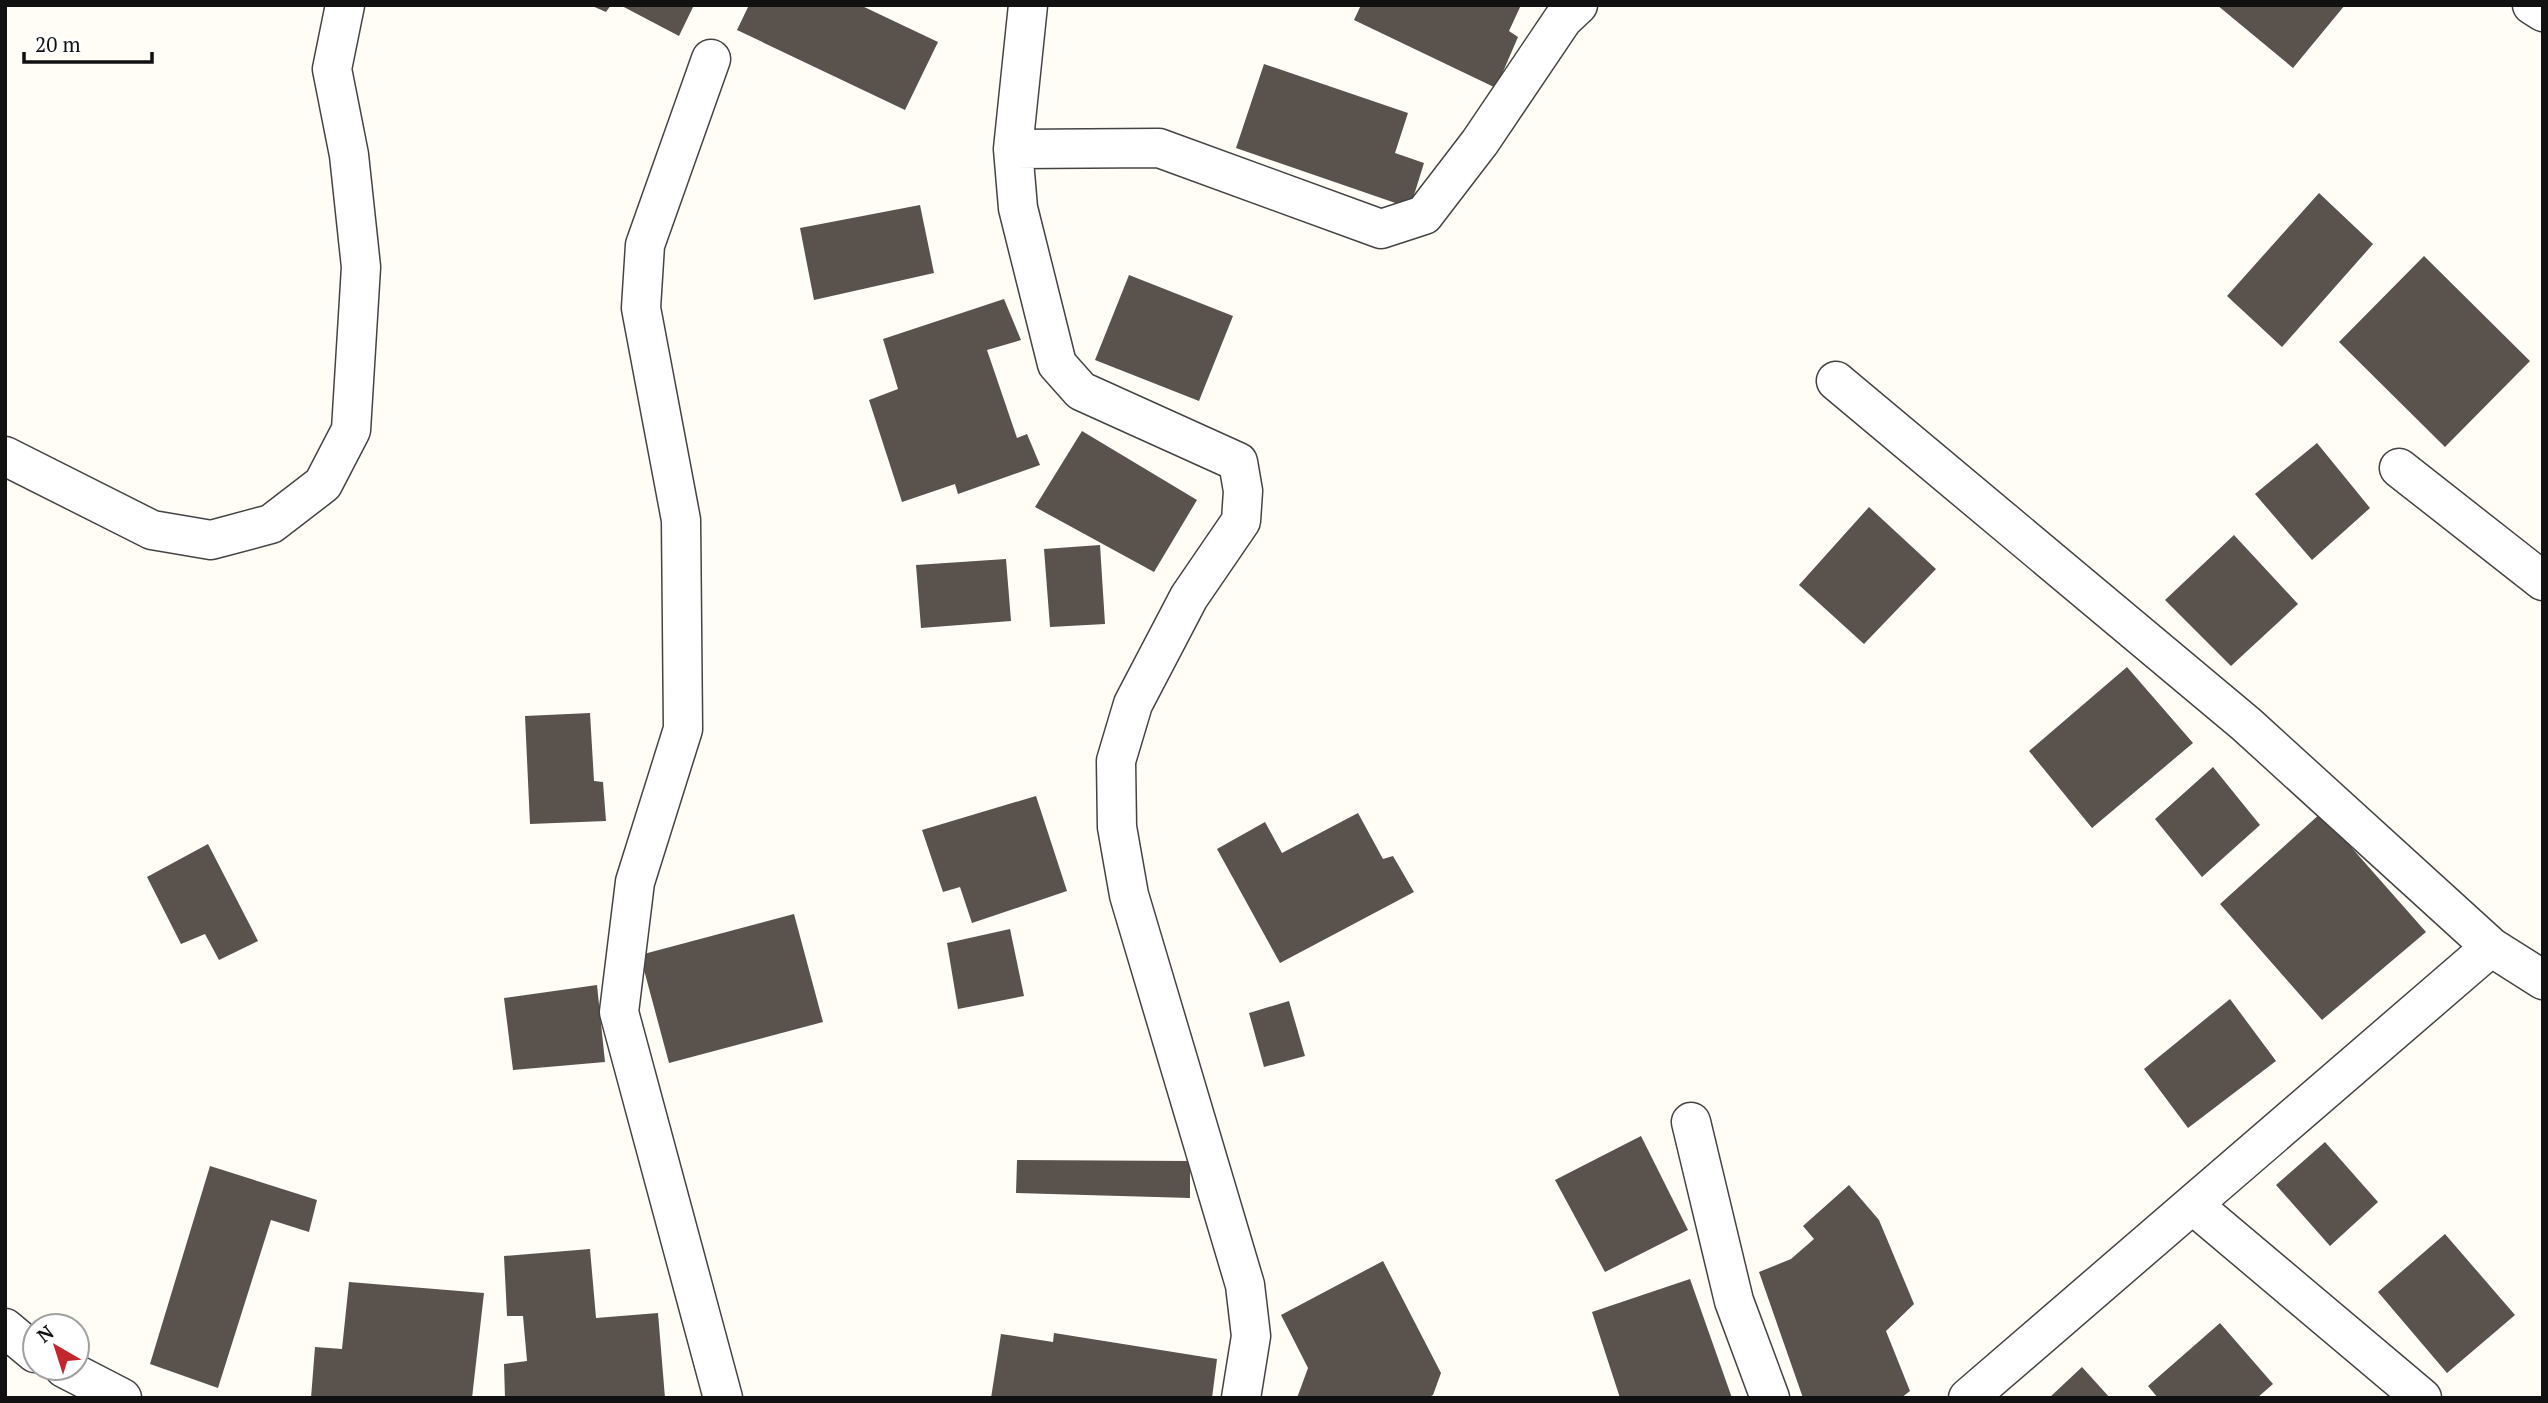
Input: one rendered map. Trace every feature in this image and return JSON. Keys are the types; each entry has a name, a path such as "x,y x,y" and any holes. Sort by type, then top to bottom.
{"street":[{"path":"5,456 152,530 211,540 271,524 323,484 351,430 361,267 349,155 332,69 345,5"},
{"path":"1028,5 1013,149 1018,208 1057,364 1081,391 1238,462 1243,491 1241,521 1189,597 1133,704 1116,761 1117,827 1129,895 1245,1286 1251,1336 1241,1398"},
{"path":"1013,149 1159,148 1381,229 1424,215 1480,142 1563,19 1578,5"},
{"path":"2532,5 2543,12"},
{"path":"711,59 645,245 641,308 681,520 683,729 635,882 619,1012 723,1398"},
{"path":"1836,381 2246,724 2491,947 2543,980"},
{"path":"2399,468 2543,581"},
{"path":"1968,1398 2491,947"},
{"path":"1690,1122 1734,1301 1770,1398"},
{"path":"2193,1205 2423,1398"},
{"path":"5,1328 21,1341"},
{"path":"91,1382 122,1398"}],"building":[{"path":"590,5 611,5 606,12"},
{"path":"620,5 694,5 679,36"},
{"path":"749,5 860,5 938,42 905,110 737,30"},
{"path":"1361,5 1521,5 1509,31 1518,37 1496,88 1354,20"},
{"path":"2217,5 2345,5 2293,68"},
{"path":"1264,64 1408,113 1395,153 1424,163 1410,208 1236,148"},
{"path":"2319,193 2373,244 2282,347 2227,296"},
{"path":"920,205 934,273 814,300 800,228"},
{"path":"2424,256 2530,361 2445,447 2339,342"},
{"path":"1129,275 1233,316 1199,401 1095,360"},
{"path":"1004,299 1021,340 987,350 1017,438 1027,434 1040,465 958,494 955,484 902,502 869,400 898,389 883,339"},
{"path":"1082,431 1197,500 1154,572 1035,507"},
{"path":"2317,443 2370,508 2312,560 2255,494"},
{"path":"1869,507 1936,569 1864,644 1799,585"},
{"path":"2234,535 2298,604 2231,666 2165,600"},
{"path":"1100,545 1105,624 1050,627 1044,549"},
{"path":"1006,559 1011,621 921,628 916,565"},
{"path":"2127,667 2193,743 2092,828 2029,751"},
{"path":"590,713 594,781 603,782 606,821 530,824 525,716"},
{"path":"2213,767 2260,825 2202,877 2155,819"},
{"path":"1036,796 1067,891 972,923 960,887 943,892 922,830"},
{"path":"1358,813 1383,859 1393,856 1414,892 1280,963 1217,849 1265,822 1282,853"},
{"path":"2321,813 2426,932 2322,1020 2220,904"},
{"path":"208,844 258,941 219,960 205,934 181,944 147,877"},
{"path":"794,914 823,1022 669,1063 640,955"},
{"path":"1010,929 1024,996 958,1009 947,943"},
{"path":"597,985 605,1062 513,1070 504,998"},
{"path":"2230,999 2276,1061 2188,1128 2144,1069"},
{"path":"1289,1001 1305,1056 1264,1067 1249,1013"},
{"path":"1641,1136 1688,1230 1605,1272 1555,1180"},
{"path":"2325,1142 2378,1202 2330,1246 2276,1185"},
{"path":"1017,1160 1190,1161 1190,1198 1016,1193"},
{"path":"210,1166 317,1200 309,1232 271,1220 218,1388 150,1364"},
{"path":"1849,1185 1879,1220 1914,1304 1886,1331 1910,1391 1901,1398 1803,1398 1759,1272 1791,1259 1814,1239 1803,1226"},
{"path":"2445,1234 2515,1315 2447,1373 2378,1292"},
{"path":"590,1249 596,1318 658,1313 665,1398 505,1398 504,1364 527,1361 523,1316 507,1316 504,1256"},
{"path":"1383,1261 1441,1373 1433,1395 1427,1398 1297,1398 1308,1368 1281,1315"},
{"path":"1690,1279 1732,1398 1620,1398 1592,1312"},
{"path":"349,1282 484,1293 472,1398 311,1398 315,1347 342,1349"},
{"path":"2220,1323 2273,1384 2257,1398 2158,1398 2148,1386"},
{"path":"1054,1333 1217,1359 1212,1398 991,1398 1001,1334 1053,1342"},
{"path":"2082,1367 2110,1398 2049,1398"}]}
